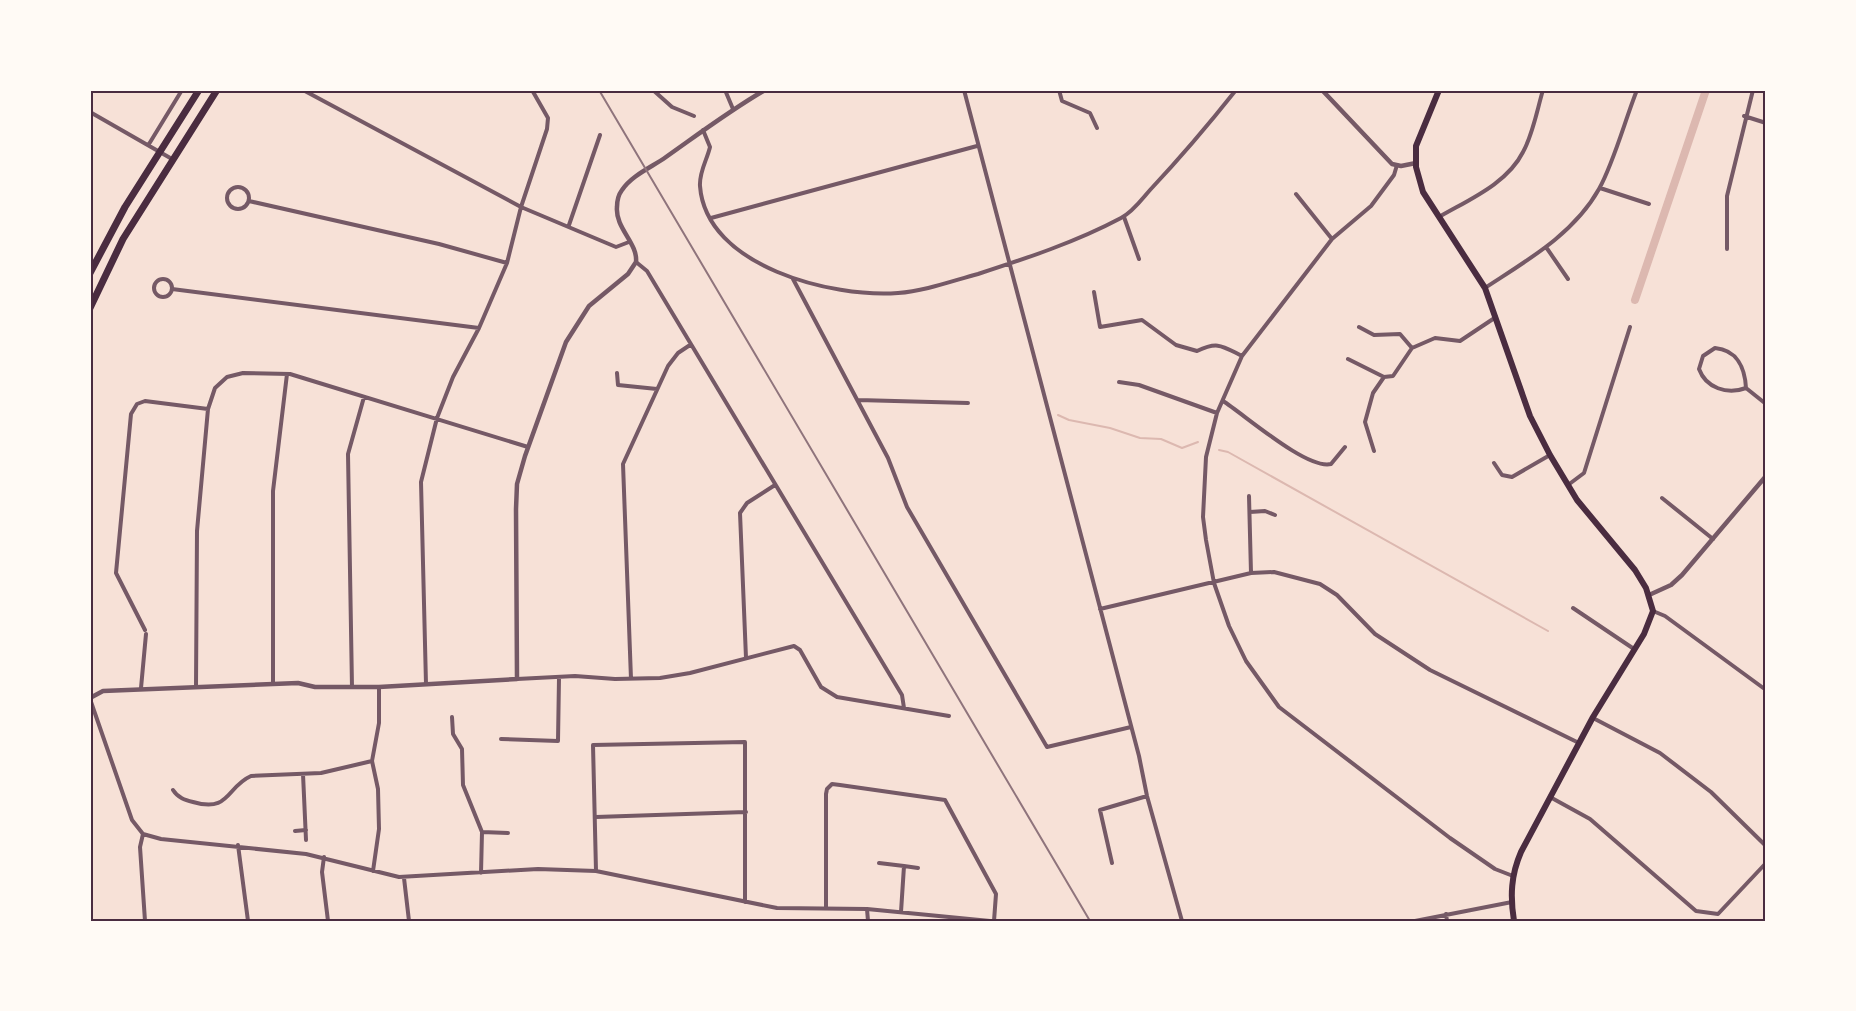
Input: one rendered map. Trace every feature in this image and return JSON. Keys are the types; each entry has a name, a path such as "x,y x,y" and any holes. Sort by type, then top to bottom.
{"highway":[{"path":"90,273 112,230 159,151 199,90"},
{"path":"90,308 123,238 217,90"}],"main road":[{"path":"1439,90 1417,142 1416,163 1423,192 1485,288 1497,317 1525,404 1550,455 1568,485 1631,565 1649,595 1653,611 1521,852 1513,876 1514,921"}],"street":[{"path":"149,144 183,90"},
{"path":"303,90 521,207 569,225 616,247 629,242"},
{"path":"426,684 421,482 437,418 453,377 479,328 507,263 521,207 549,123 532,90"},
{"path":"653,90 672,107 694,116"},
{"path":"725,90 733,109"},
{"path":"517,679 517,484 566,342 589,306 628,274 636,262 636,254 618,222 617,202 622,190 640,174 702,129 765,90"},
{"path":"964,90 1131,727 1147,796 1182,921"},
{"path":"1059,90 1062,101 1090,112 1097,128"},
{"path":"702,129 710,147 700,187 711,218 729,242 743,254 793,279 843,291 898,293 945,283 1010,264 1066,244 1124,217 1190,148 1236,90"},
{"path":"1322,90 1392,164 1416,163"},
{"path":"1439,217 1496,183 1515,164 1524,152 1543,90"},
{"path":"1485,288 1546,247 1583,213 1600,188 1637,90"},
{"path":"1726,249 1727,196 1744,116 1753,90"},
{"path":"90,112 172,159"},
{"path":"1744,116 1766,123"},
{"path":"569,225 600,135"},
{"path":"711,218 977,146"},
{"path":"1397,165 1394,175 1371,206 1332,239 1242,356 1217,413 1206,457 1203,517 1214,583 1229,626 1246,661 1279,707 1450,838 1495,869 1513,876"},
{"path":"241,188 248,194 249,201 245,207 234,208 229,203 228,196 231,190 241,188"},
{"path":"1600,188 1648,204"},
{"path":"1296,194 1332,239"},
{"path":"249,201 439,244 507,263"},
{"path":"1124,217 1139,259"},
{"path":"1546,247 1568,279"},
{"path":"636,262 647,271 902,695 904,708"},
{"path":"164,279 171,284 172,289 168,297 162,298 157,296 153,288 156,282 164,279"},
{"path":"793,279 888,458 908,507 1047,747 1131,727"},
{"path":"172,289 479,328"},
{"path":"1094,292 1100,327 1142,320 1176,345 1197,351 1211,345 1221,345 1242,356"},
{"path":"1348,359 1384,377 1393,376 1412,348 1435,338 1460,341 1497,317"},
{"path":"1359,327 1374,335 1400,334 1412,348"},
{"path":"1568,485 1584,473 1630,327"},
{"path":"631,679 623,464 672,360 690,345"},
{"path":"1746,388 1722,390 1705,381 1699,369 1703,356 1715,348 1731,353 1742,366 1746,388 1766,404"},
{"path":"196,686 197,531 208,409 215,388 227,377 243,373 288,374 528,447"},
{"path":"617,373 618,384 657,389"},
{"path":"273,684 273,491 288,374"},
{"path":"1374,451 1365,422 1373,393 1384,377"},
{"path":"1119,382 1139,385 1217,413"},
{"path":"352,687 348,454 364,397"},
{"path":"858,400 962,400 968,403"},
{"path":"141,688 146,632 116,573 131,414 137,404 145,401 208,409"},
{"path":"1222,401 1289,447 1321,465 1331,464 1346,447"},
{"path":"1494,463 1502,475 1512,477 1550,455"},
{"path":"1649,595 1677,580 1766,476"},
{"path":"746,658 740,513 747,503 775,485"},
{"path":"1249,496 1251,573"},
{"path":"1662,498 1713,539"},
{"path":"1250,512 1265,511 1275,515"},
{"path":"1100,609 1251,573 1274,572 1320,584 1336,595 1375,634 1430,670 1579,743"},
{"path":"1573,608 1634,649"},
{"path":"1653,611 1665,616 1766,690"},
{"path":"826,909 826,789 832,784 945,800 996,894 992,921 867,909 826,909 777,908 596,871 538,869 404,878 324,857 238,845 161,839 143,834 132,820 90,698 103,691 196,686 273,684 380,687 517,679 631,679 690,673 794,646 800,650 821,687 828,692 848,700 949,716"},
{"path":"501,739 558,741 559,678"},
{"path":"373,871 378,829 378,789 372,760 379,723 380,687"},
{"path":"452,717 453,734 462,749 464,785 482,832 481,873"},
{"path":"1593,717 1660,753 1711,792 1766,846"},
{"path":"596,871 593,746 745,742 745,902"},
{"path":"173,790 177,796 185,800 211,805 227,799 248,777 325,772 372,760"},
{"path":"303,774 306,840"},
{"path":"1112,863 1100,810 1147,796"},
{"path":"1550,797 1590,819 1696,911 1718,914 1766,863"},
{"path":"596,817 746,812"},
{"path":"296,831 306,831"},
{"path":"482,832 508,833"},
{"path":"143,834 140,847 145,921"},
{"path":"238,845 248,921"},
{"path":"324,857 322,872 328,921"},
{"path":"879,863 918,868"},
{"path":"901,912 904,866"},
{"path":"404,878 409,921"},
{"path":"1415,921 1512,902"},
{"path":"867,909 868,921"},
{"path":"1446,914 1447,921"}],"waterway":[{"path":"1635,300 1706,90"},
{"path":"1058,415 1069,420 1110,428 1140,438 1161,439 1182,448 1198,442"},
{"path":"1219,450 1228,452 1548,631"}],"railway":[{"path":"599,90 1090,921"}]}
